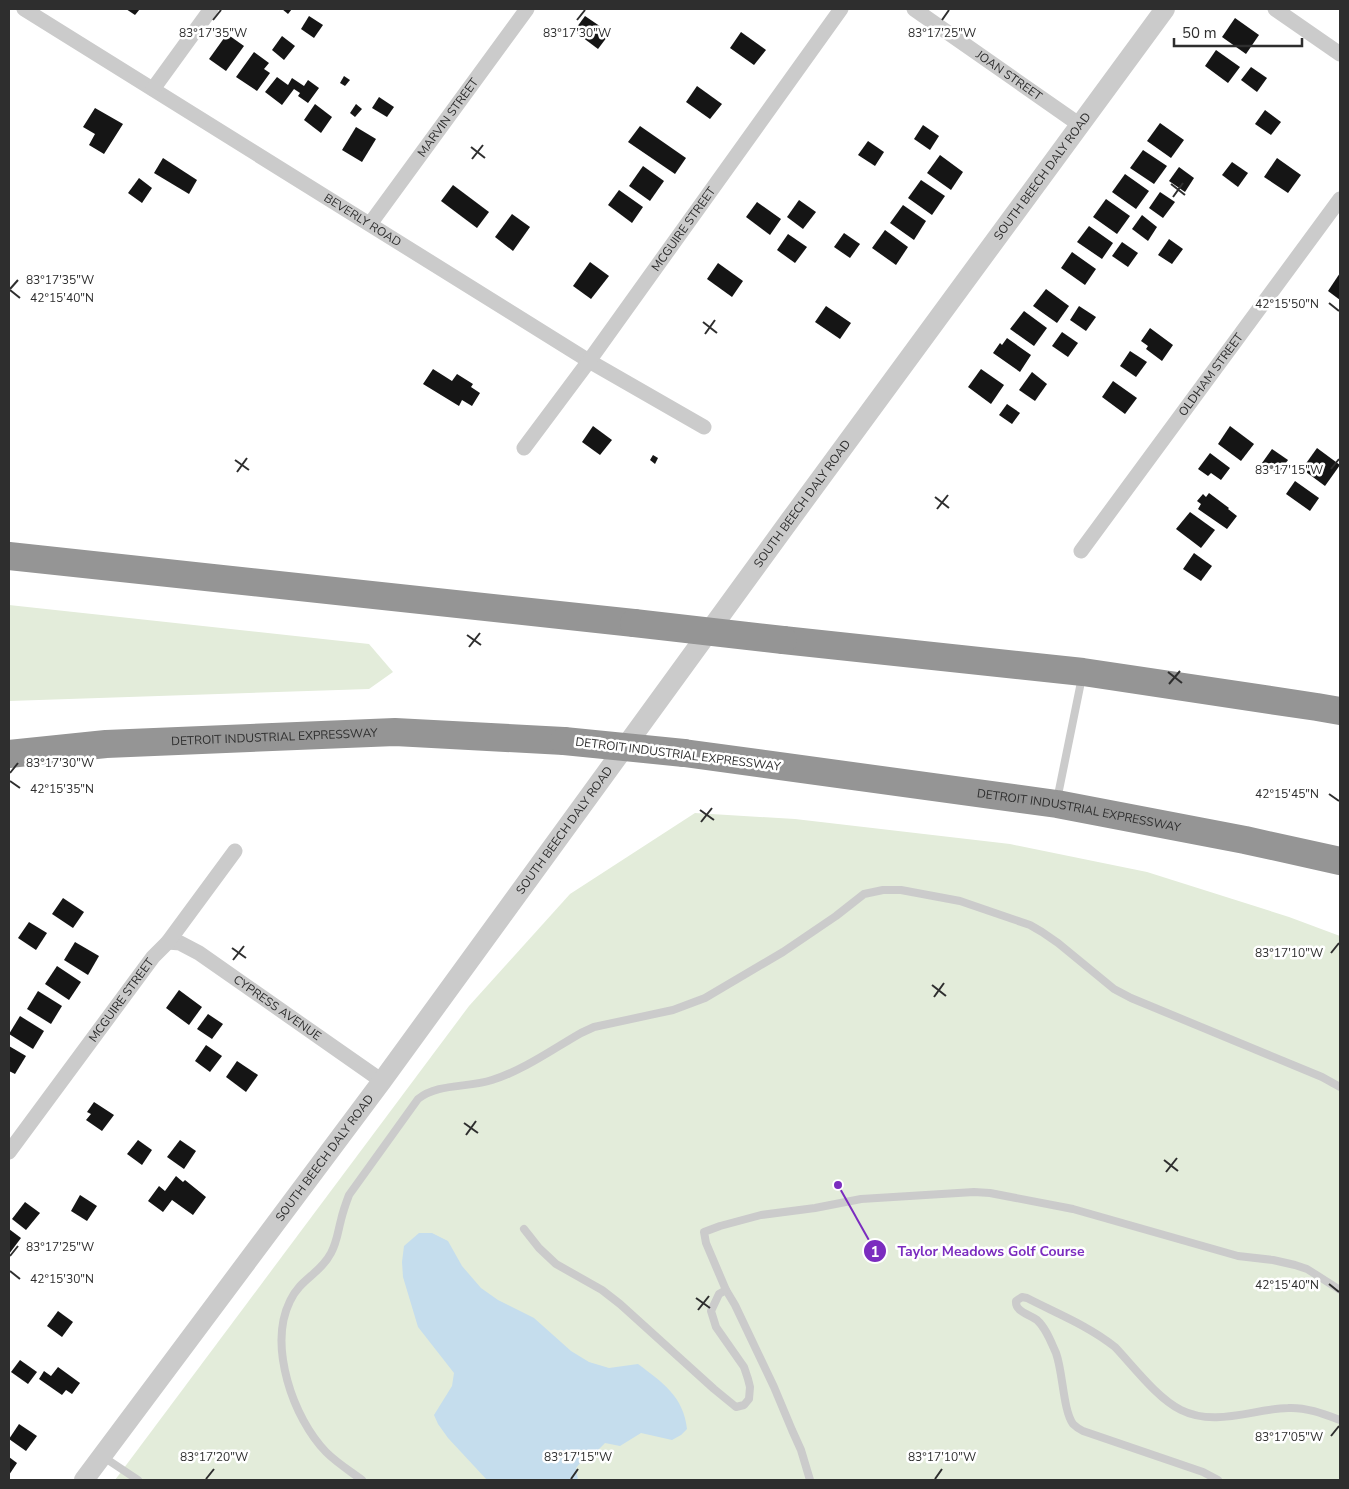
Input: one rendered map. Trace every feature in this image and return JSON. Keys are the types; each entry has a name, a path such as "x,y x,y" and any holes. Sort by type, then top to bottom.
{"highway":[{"path":"9,556 1083,672 1340,712"},
{"name":"DETROIT INDUSTRIAL EXPRESSWAY","path":"9,754 106,744 395,732 564,741 684,753 1057,804 1244,840 1340,861"}],"street":[{"name":"BEVERLY ROAD","path":"24,9 589,361 704,427"},
{"path":"152,89 211,9"},
{"name":"MARVIN STREET","path":"370,224 527,9"},
{"name":"MCGUIRE STREET","path":"524,448 589,361 841,9"},
{"name":"JOAN STREET","path":"914,9 1080,125"},
{"name":"SOUTH BEECH DALY ROAD","path":"84,1480 382,1081 1165,9"},
{"path":"1275,9 1340,54"},
{"name":"OLDHAM STREET","path":"1081,551 1340,199"},
{"name":"MCGUIRE STREET","path":"9,1152 153,957 168,942 235,851"},
{"name":"CYPRESS AVENUE","path":"168,942 180,943 199,953 382,1081"}],"lane":[{"path":"1057,804 1083,672"},
{"path":"362,1480 327,1452 304,1423 295,1404 283,1360 281,1334 288,1306 294,1293 301,1284 326,1263 333,1250 349,1195 418,1099 426,1093 435,1090 475,1085 499,1078 594,1027 656,1014 704,998 783,952 836,916 864,894 883,890 901,890 960,902 1030,926 1050,937 1114,988 1131,998 1322,1077 1340,1087"},
{"path":"810,1480 802,1450 735,1304 726,1290 706,1243 704,1232 761,1215 815,1208 860,1199 974,1192 990,1193 1073,1209 1238,1256 1273,1260 1295,1265 1307,1269 1340,1290"},
{"path":"524,1230 556,1264 602,1290 620,1304 736,1407 744,1405 749,1399 750,1388 748,1379 744,1367 716,1327 711,1311 719,1294 726,1290"},
{"path":"1218,1480 1203,1472 1083,1431 1074,1425 1068,1410 1058,1361 1049,1338 1035,1318 1016,1307 1016,1301 1022,1297 1027,1298 1107,1340 1115,1346 1156,1392 1183,1411 1201,1416 1233,1416 1289,1408 1311,1411 1340,1420"},
{"path":"102,1456 138,1480"}],"green space":[{"path":"9,605 369,644 393,672 369,689 9,701"},
{"path":"695,813 795,819 1010,844 1147,872 1289,917 1340,936 1340,1480 115,1480 469,1006 570,894"}],"water":[{"path":"419,1233 432,1233 448,1241 462,1266 481,1288 498,1300 534,1318 571,1351 589,1362 609,1368 638,1364 663,1384 677,1399 685,1418 687,1429 672,1440 641,1433 620,1446 605,1443 596,1452 585,1457 576,1468 578,1480 487,1480 448,1438 434,1415 452,1386 454,1373 418,1327 403,1277 404,1246"}],"building":[{"path":"126,9 140,9 135,15"},
{"path":"282,9 292,9 288,14"},
{"path":"309,16 323,25 314,38 301,29"},
{"path":"585,16 610,33 598,49 574,31"},
{"path":"1235,18 1259,35 1246,54 1222,37"},
{"path":"741,32 766,50 754,65 730,48"},
{"path":"227,34 244,46 226,71 209,59"},
{"path":"282,36 295,46 284,60 272,50"},
{"path":"1216,50 1240,67 1228,83 1205,66"},
{"path":"254,52 269,63 264,69 270,73 257,91 236,77"},
{"path":"1251,67 1267,78 1257,92 1241,80"},
{"path":"344,76 350,80 345,86 340,83"},
{"path":"277,77 288,85 292,78 304,86 308,80 319,88 308,103 298,96 300,93 294,89 282,105 265,92"},
{"path":"697,86 722,104 710,119 686,102"},
{"path":"379,97 394,107 387,117 372,108"},
{"path":"315,104 332,117 321,133 304,120"},
{"path":"356,104 362,109 355,117 350,113"},
{"path":"95,108 123,124 104,154 89,145 95,134 83,127"},
{"path":"1265,110 1281,122 1271,135 1255,124"},
{"path":"1160,123 1184,140 1171,158 1147,141"},
{"path":"923,125 939,136 930,150 914,139"},
{"path":"640,126 686,158 675,174 628,142"},
{"path":"356,127 376,139 362,162 342,150"},
{"path":"868,141 884,152 875,166 858,155"},
{"path":"1143,150 1167,166 1154,184 1130,168"},
{"path":"940,155 963,172 951,190 927,173"},
{"path":"163,158 197,180 189,194 154,173"},
{"path":"1277,158 1301,175 1288,193 1264,177"},
{"path":"1232,162 1248,173 1238,187 1222,175"},
{"path":"643,166 664,181 650,201 629,186"},
{"path":"1179,167 1194,178 1185,192 1169,181"},
{"path":"1125,174 1149,191 1136,209 1112,192"},
{"path":"139,178 152,188 142,203 128,193"},
{"path":"921,180 945,196 932,215 908,198"},
{"path":"453,185 489,212 477,228 441,201"},
{"path":"619,190 643,207 632,223 608,205"},
{"path":"1160,192 1175,202 1163,218 1149,208"},
{"path":"1106,199 1130,216 1117,234 1093,217"},
{"path":"799,200 816,212 803,229 787,217"},
{"path":"757,202 781,219 770,235 746,217"},
{"path":"903,205 926,221 914,240 890,223"},
{"path":"512,214 530,227 513,251 495,237"},
{"path":"1142,215 1157,227 1148,241 1132,229"},
{"path":"1089,226 1113,243 1102,259 1077,242"},
{"path":"885,230 908,247 896,265 872,248"},
{"path":"844,233 860,244 850,258 834,247"},
{"path":"788,234 807,247 795,263 777,250"},
{"path":"1169,239 1183,249 1172,264 1158,255"},
{"path":"1122,242 1138,253 1128,267 1112,256"},
{"path":"1072,252 1096,269 1085,285 1061,268"},
{"path":"590,262 609,276 591,299 573,286"},
{"path":"718,263 743,281 732,297 707,279"},
{"path":"1340,273 1340,300 1328,291"},
{"path":"1046,289 1069,306 1057,323 1033,306"},
{"path":"826,306 851,323 840,339 815,322"},
{"path":"1079,306 1096,317 1086,331 1070,320"},
{"path":"1024,311 1047,328 1034,346 1010,329"},
{"path":"1150,328 1173,345 1162,361 1146,349 1148,346 1141,341"},
{"path":"1062,332 1078,343 1068,357 1052,346"},
{"path":"1007,338 1031,355 1020,372 993,353 1000,343 1002,345"},
{"path":"1130,351 1147,362 1136,377 1120,366"},
{"path":"433,369 452,381 457,374 473,384 471,387 480,393 472,406 462,400 459,406 423,384"},
{"path":"981,369 1004,385 991,404 968,387"},
{"path":"1032,372 1047,384 1035,401 1019,390"},
{"path":"1113,381 1137,398 1125,414 1102,397"},
{"path":"1007,404 1020,413 1012,424 999,415"},
{"path":"593,426 612,440 600,455 582,442"},
{"path":"1230,426 1254,444 1241,461 1218,444"},
{"path":"1317,448 1340,465 1325,486 1302,469"},
{"path":"1272,449 1288,460 1278,474 1262,463"},
{"path":"1210,453 1230,468 1221,480 1211,473 1208,476 1198,469"},
{"path":"653,455 658,458 655,464 650,460"},
{"path":"1295,481 1319,498 1310,511 1286,494"},
{"path":"1209,493 1237,516 1227,529 1198,509 1201,504 1197,501 1203,494 1206,497"},
{"path":"1190,512 1215,530 1201,548 1176,529"},
{"path":"1194,553 1212,566 1201,581 1183,569"},
{"path":"63,898 84,912 73,928 52,914"},
{"path":"29,922 47,933 36,950 18,938"},
{"path":"75,942 99,956 88,975 64,960"},
{"path":"57,966 81,982 69,1000 45,984"},
{"path":"179,990 202,1007 189,1025 166,1008"},
{"path":"38,991 62,1006 51,1024 27,1009"},
{"path":"208,1014 223,1024 212,1039 197,1029"},
{"path":"20,1016 44,1031 33,1049 9,1034"},
{"path":"206,1045 222,1056 210,1072 195,1061"},
{"path":"9,1046 26,1056 15,1074 9,1071"},
{"path":"237,1061 258,1075 246,1092 226,1077"},
{"path":"94,1102 114,1115 102,1131 86,1120 91,1114 87,1112"},
{"path":"138,1140 152,1150 142,1165 127,1154"},
{"path":"180,1140 196,1151 184,1169 167,1157"},
{"path":"176,1176 183,1182 185,1180 206,1197 193,1215 172,1200 163,1212 148,1201 159,1186 165,1191"},
{"path":"80,1195 97,1206 87,1221 71,1211"},
{"path":"25,1202 40,1213 26,1230 12,1219"},
{"path":"9,1229 21,1238 9,1254"},
{"path":"58,1311 73,1322 62,1337 47,1326"},
{"path":"20,1360 37,1372 28,1384 11,1372"},
{"path":"58,1367 80,1383 72,1394 66,1390 62,1395 39,1379 44,1371 51,1376"},
{"path":"19,1424 37,1436 26,1451 9,1439"},
{"path":"9,1457 17,1463 9,1475"}],"place":[{"name":"Taylor Meadows Golf Course","path":"838,1185"}]}
